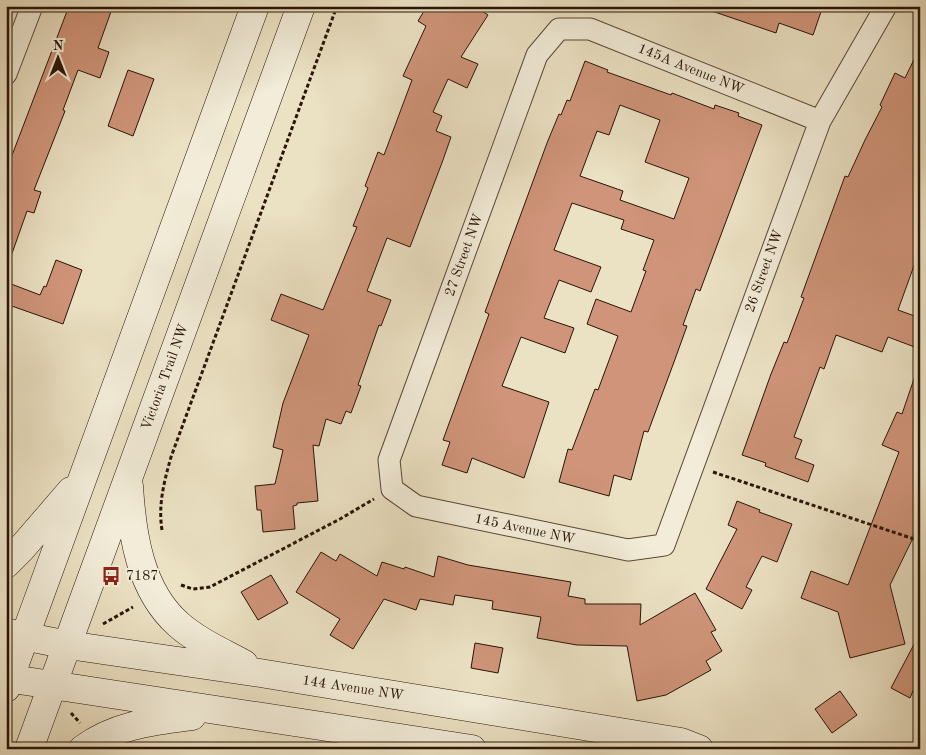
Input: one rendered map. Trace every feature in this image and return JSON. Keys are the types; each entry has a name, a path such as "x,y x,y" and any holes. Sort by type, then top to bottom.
{"main road":[{"path":"255,6 82,479 16,634 7,682 53,686 472,749"},
{"name":"Victoria Trail NW","path":"29,749 301,6"},
{"path":"129,476 130,510 138,553 145,577 154,596 166,612 197,638 260,673"},
{"path":"6,564 82,479"},
{"name":"144 Avenue NW","path":"16,634 68,645 260,673 681,742 699,749"},
{"path":"82,749 95,740 118,729 223,712"}],"street":[{"path":"6,74 32,6"},
{"name":"26 Street NW","path":"664,545 820,121 886,6"},
{"name":"145A Avenue NW","path":"559,29 590,29 820,121"},
{"name":"27 Street NW","path":"392,489 389,460 537,56 559,29"},
{"name":"145 Avenue NW","path":"392,489 416,506 628,550 664,545"}],"path":[{"path":"162,533 160,506 171,457 337,6"},
{"path":"693,465 920,541"},
{"path":"178,582 182,586 193,589 210,587 340,520 392,489"},
{"path":"99,626 136,606"}],"building":[{"path":"69,6 113,6 98,48 109,52 100,78 78,70 63,110 65,111 34,190 41,192 34,213 27,211 9,262 6,262 6,171"},
{"path":"427,6 474,6 488,15 461,57 478,64 467,88 448,79 433,112 442,116 436,131 451,137 410,247 387,238 367,291 391,300 381,326 379,325 358,385 361,386 351,413 346,411 341,424 326,419 319,446 313,445 318,501 297,503 297,505 293,506 295,529 263,532 261,510 257,510 255,486 275,484 283,450 273,447 283,403 309,335 271,320 281,294 323,310 357,227 353,226 368,188 365,186 378,152 384,155 412,80 403,76 426,26 418,21"},
{"path":"707,6 823,6 813,35 779,23 776,33 706,9"},
{"path":"920,47 920,249 898,310 920,318 920,349 888,337 882,352 836,335 824,369 820,367 794,437 802,440 795,458 814,465 808,482 765,466 766,463 742,455 771,374 784,342 787,343 804,298 801,297 845,176 848,177 882,107 880,105 895,73 905,78"},
{"path":"585,61 608,70 607,72 671,95 672,93 714,109 715,105 739,113 738,116 762,125 700,291 696,289 683,325 687,326 674,362 648,432 644,431 631,480 614,475 609,496 559,482 568,449 572,450 595,389 598,390 618,336 587,324 596,299 631,312 646,271 643,270 654,240 621,229 624,220 572,203 554,250 601,267 591,292 559,280 544,318 574,328 565,353 521,337 502,386 549,402 524,478 472,458 467,473 442,465 450,442 443,440 489,314 485,312 547,143 559,114 561,115 567,100 570,101","holes":["620,105 660,120 645,162 689,178 674,219 620,200 623,191 580,176 597,131 609,135"]},
{"path":"128,70 154,79 133,136 108,126"},
{"path":"56,260 82,270 63,324 6,304 6,282 40,295 44,286 46,287"},
{"path":"917,370 920,370 920,519 890,585 905,644 850,658 838,612 801,598 811,571 848,585 899,452 882,445 897,412 902,414"},
{"path":"737,501 760,510 759,512 792,524 777,562 762,556 746,587 752,590 742,609 706,589 737,529 728,525"},
{"path":"321,552 336,561 340,554 377,576 382,562 404,569 405,567 434,577 438,556 468,565 571,582 568,596 585,599 585,604 641,604 640,625 695,593 716,630 711,632 722,651 706,661 711,670 666,695 637,701 627,646 577,645 537,638 541,617 492,609 493,601 455,595 453,605 420,599 416,610 384,599 353,649 330,635 340,619 296,592"},
{"path":"271,575 288,603 258,620 241,592"},
{"path":"920,633 920,695 913,691 910,698 891,688"},
{"path":"475,643 503,648 498,673 471,668"},
{"path":"840,691 857,715 832,733 815,709"}],"place":[{"name":"7187","path":"111,576"}]}
